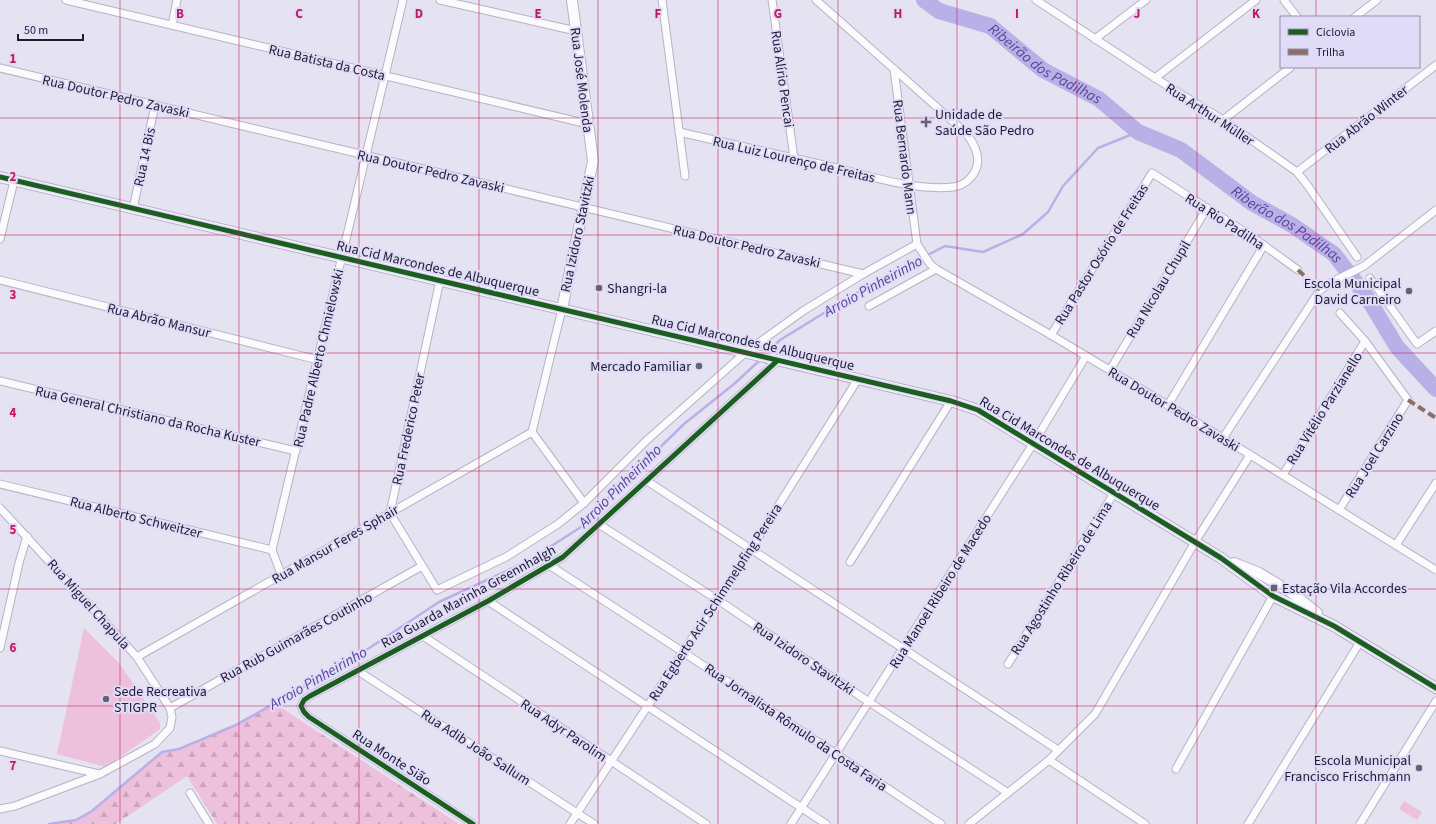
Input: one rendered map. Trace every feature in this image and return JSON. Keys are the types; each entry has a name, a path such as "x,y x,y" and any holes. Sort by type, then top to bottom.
{"street":[{"name":"Rua Batista da Costa","path":"66,0 588,124"},
{"path":"172,25 178,0"},
{"name":"Rua Padre Alberto Chmielowski","path":"272,550 403,0"},
{"path":"440,0 576,31"},
{"name":"Rua José Molenda","path":"572,0 593,161"},
{"path":"662,0 685,176"},
{"name":"Rua Alírio Pencai","path":"772,0 794,158"},
{"name":"Rua Luiz Lourenço de Freitas","path":"679,132 909,185 955,187 962,184 974,174 978,162 977,156 973,144 966,133 816,0"},
{"name":"Rua Arthur Müller","path":"1038,0 1154,78 1223,120 1296,172 1308,186 1357,257"},
{"path":"1096,39 1146,0"},
{"path":"1154,78 1256,0"},
{"path":"1284,0 1296,16"},
{"path":"1356,16 1377,0"},
{"name":"Rua Abrão Winter","path":"1296,172 1436,65"},
{"name":"Rua Doutor Pedro Zavaski","path":"0,68 863,274"},
{"path":"1223,120 1290,68"},
{"name":"Rua Bernardo Mann","path":"894,70 917,244"},
{"name":"Rua 14 Bis","path":"133,209 155,105"},
{"name":"Rua Izidoro Stavitzki","path":"532,432 562,309 593,161"},
{"name":"Rua Rio Padilha","path":"1152,173 1264,245 1298,270"},
{"name":"Rua Pastor Osório de Freitas","path":"1051,335 1152,173"},
{"name":"Rua Cid Marcondes de Albuquerque","path":"0,177 775,360 858,378 951,401 978,410 1195,542 1273,596 1334,626 1436,688"},
{"path":"0,239 14,181"},
{"name":"Rua Nicolau Chupil","path":"1110,370 1207,208"},
{"path":"1224,438 1320,290 1362,267 1436,210"},
{"name":"Rua Doutor Pedro Zavaski","path":"917,244 920,251 936,269 1051,335 1224,438 1436,570"},
{"name":"Rua Guarda Marinha Greennhalgh","path":"422,566 437,590 506,557 558,524 584,503 651,436 749,353 803,312 863,274 917,244"},
{"path":"1168,405 1264,245"},
{"path":"869,306 936,269"},
{"path":"1370,278 1417,344 1436,331"},
{"name":"Rua Abrão Mansur","path":"0,280 318,360"},
{"name":"Rua Frederico Peter","path":"390,512 440,280"},
{"path":"1340,313 1365,341"},
{"name":"Rua Joel Carzino","path":"1339,510 1408,400 1365,341"},
{"name":"Rua Vitélio Parzianello","path":"1283,475 1365,341"},
{"name":"Rua Manoel Ribeiro de Macedo","path":"791,824 1033,444 1086,356"},
{"name":"Rua Guarda Marinha Greennhalgh","path":"301,706 304,700 310,696 488,601 563,557 600,525 775,360"},
{"name":"Rua Egberto Acir Schimmelpfing Pereira","path":"570,824 752,549 858,378"},
{"name":"Rua General Christiano da Rocha Kuster","path":"0,381 296,451"},
{"path":"850,562 951,401"},
{"path":"532,432 584,503"},
{"name":"Rua Mansur Feres Sphair","path":"137,657 532,432"},
{"path":"971,824 1049,760 1095,714 1195,542 1250,454"},
{"path":"647,481 1058,750"},
{"path":"1396,546 1436,483"},
{"name":"Rua Alberto Schweitzer","path":"0,484 272,550"},
{"name":"Rua Agostinho Ribeiro de Lima","path":"1008,664 1114,492"},
{"name":"Rua Miguel Chapula","path":"0,508 137,657 170,708"},
{"path":"390,512 422,566"},
{"name":"Rua Izidoro Stavitzki","path":"600,525 718,600 869,702 1008,793"},
{"path":"0,648 19,563 27,536"},
{"path":"272,550 281,574"},
{"name":"Rua Cid Marcondes de Albuquerque","path":"1220,558 1259,573 1292,593 1334,626"},
{"name":"Rua Jornalista Rômulo da Costa Faria","path":"549,565 683,652 941,824"},
{"name":"Rua Rub Guimarães Coutinho","path":"170,708 422,566"},
{"path":"1176,769 1273,596"},
{"path":"488,601 826,824"},
{"name":"Rua Adyr Parolim","path":"423,636 706,824"},
{"path":"1248,824 1360,642"},
{"name":"Rua Adib João Sallum","path":"358,671 594,824"},
{"path":"1360,824 1436,700"},
{"name":"Rua Monte Sião","path":"301,706 309,717 473,824"},
{"path":"0,809 15,806 100,774 155,744 170,728 172,717 170,708"},
{"path":"0,751 100,774"},
{"path":"1049,760 1145,824"},
{"path":"190,793 209,824"}],"green space":[{"name":"Sede Recreativa STIGPR","path":"84,628 119,663 160,723 160,729 106,767 57,754"},
{"path":"274,703 459,824 217,824 187,776 116,824 49,824 76,820 92,811 162,752 179,749 236,725"},
{"path":"1404,801 1422,812 1417,820 1399,809"}],"waterway":[{"name":"Riberão dos Padilhas","path":"924,0 939,11 990,26 1043,70 1099,99 1138,132 1181,150 1252,203 1292,225 1334,254 1367,297 1397,347 1436,389"},
{"name":"Arroio Pinheirinho","path":"765,355 780,340 868,286 945,246 983,252 1023,234 1048,212 1063,186 1098,148 1138,132"},
{"name":"Arroio Pinheirinho","path":"49,824 76,820 92,811 162,752 179,749 236,725 348,662 439,602 528,561 581,527 601,505 684,424 734,384 760,360"}],"marked path":[{"path":"1298,270 1320,290"},
{"path":"1408,400 1436,418"}],"cycle path":[{"path":"0,177 951,401 978,410 1221,558 1273,596 1334,626 1436,688"},
{"path":"473,824 309,717 301,706 304,700 488,601 563,557 777,361"}],"place":[{"name":"Unidade de Saúde São Pedro","path":"926,122"},
{"name":"Shangri-la","path":"599,288"},
{"name":"Escola Municipal David Carneiro","path":"1409,291"},
{"name":"Mercado Familiar","path":"699,366"},
{"name":"Estação Vila Accordes","path":"1274,588"},
{"name":"Sede Recreativa STIGPR","path":"106,699"},
{"name":"Escola Municipal Francisco Frischmann","path":"1419,768"}],"water label":[{"name":"Ribeirão dos Padilhas","path":"1045,64"}]}
